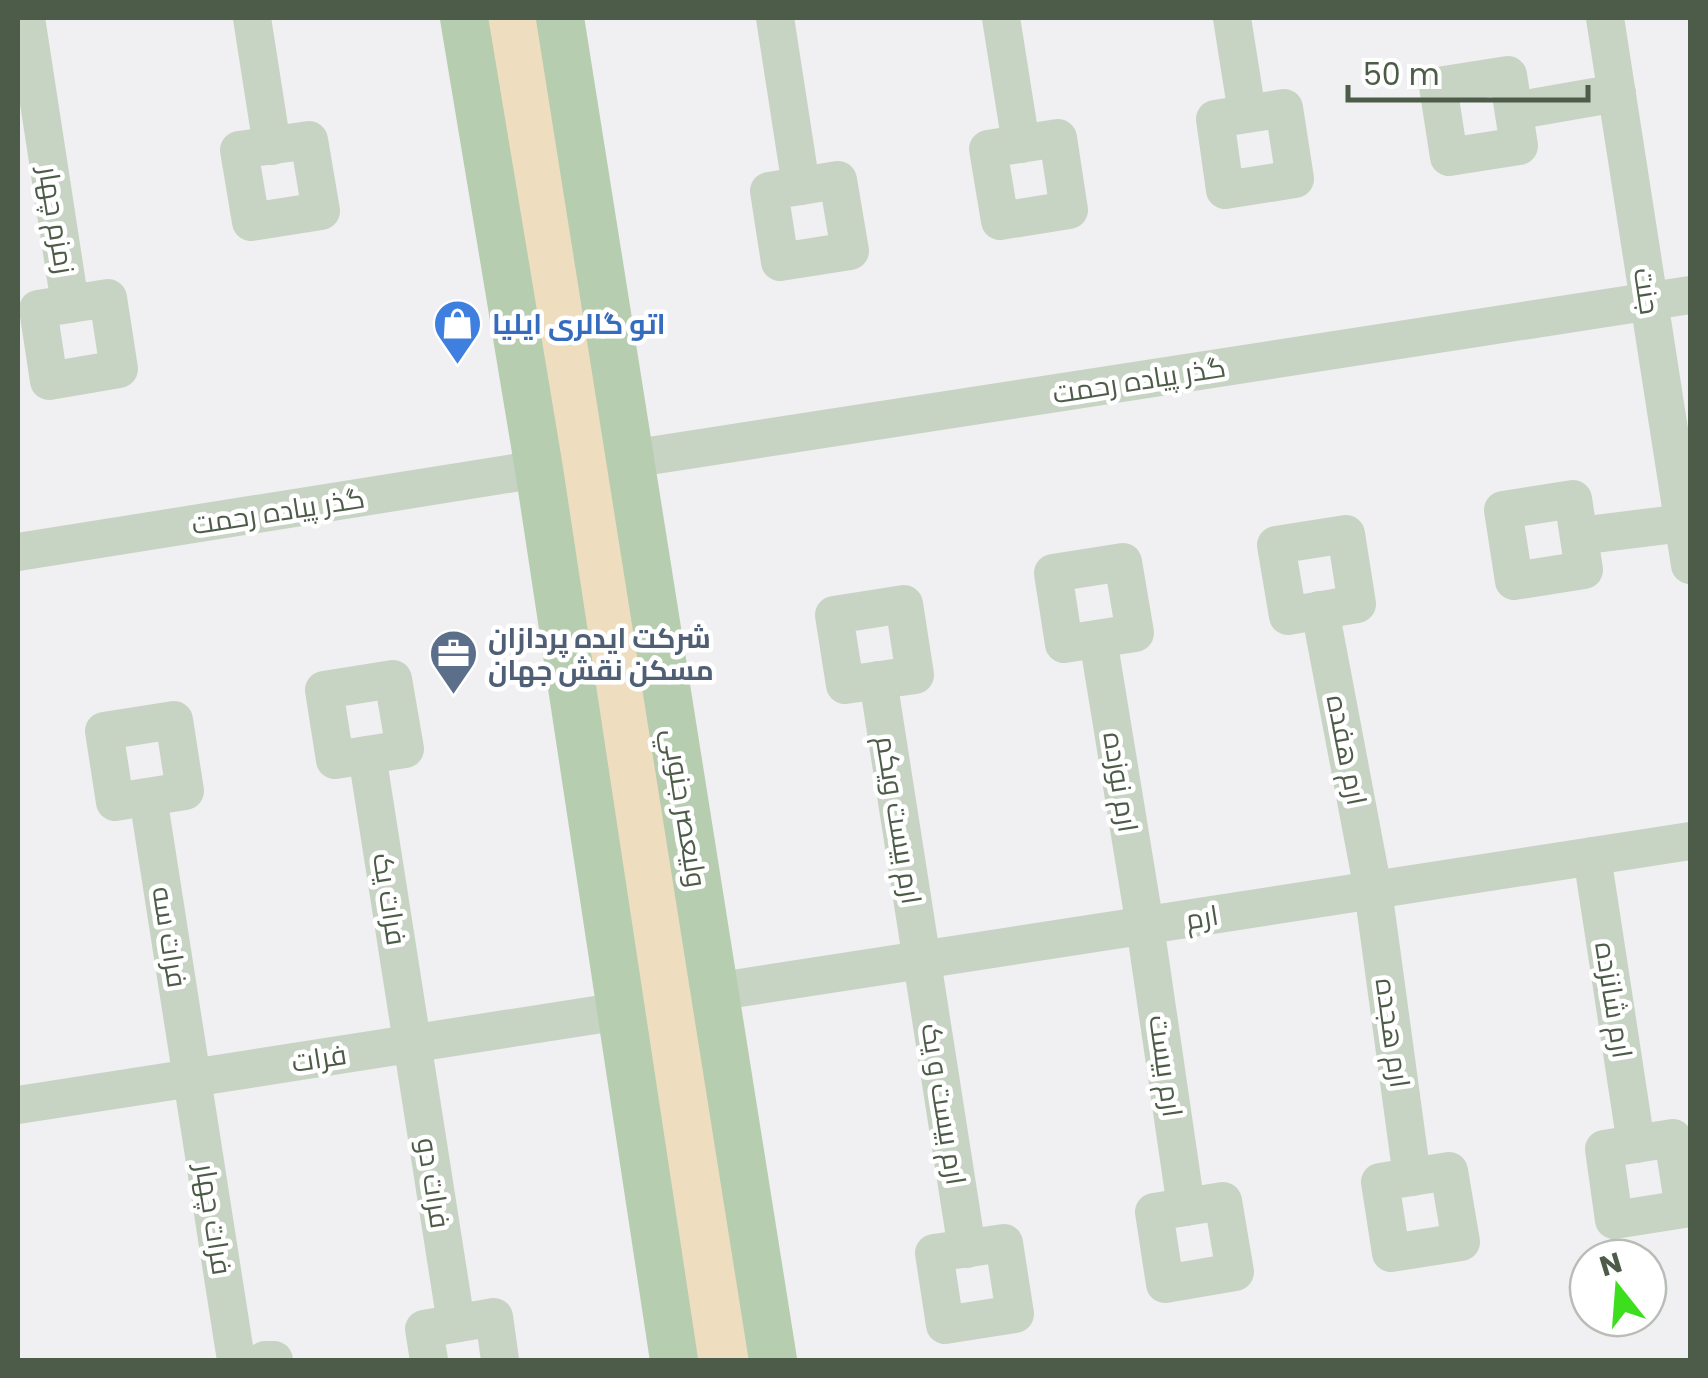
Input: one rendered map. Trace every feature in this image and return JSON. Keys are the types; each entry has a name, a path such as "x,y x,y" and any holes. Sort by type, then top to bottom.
{"main road":[{"path":"464,18 539,470 674,1360"},
{"name":"وليعصر جنوبي","path":"560,18 773,1360"}],"street":[{"name":"زمزم چهار","path":"26,18 70,304"},
{"path":"252,18 272,146"},
{"path":"775,18 801,186"},
{"path":"1001,18 1021,144"},
{"path":"1232,18 1247,114"},
{"name":"جنت","path":"1605,18 1690,565"},
{"path":"1514,112 1616,93"},
{"name":"گذر پیاده رحمت","path":"630,459 1690,295"},
{"name":"گذر پیاده رحمت","path":"18,552 539,470"},
{"path":"1579,536 1684,524"},
{"name":"ارم هفده","path":"1320,610 1374,890"},
{"name":"ارم نوزده","path":"1098,639 1145,926"},
{"name":"ارم بیست ویکم","path":"878,680 921,960"},
{"name":"فرات یک","path":"367,755 412,1044"},
{"name":"فرات سه","path":"148,797 192,1078"},
{"name":"ارم","path":"714,992 1690,841"},
{"name":"ارم شانزده","path":"1592,856 1636,1144"},
{"name":"ارم هجده","path":"1374,890 1412,1177"},
{"name":"ارم بیست","path":"1145,926 1186,1207"},
{"name":"ارم بیست و یک","path":"921,960 966,1248"},
{"name":"فرات","path":"18,1105 621,1011"},
{"name":"فرات دو","path":"412,1044 456,1324"},
{"name":"فرات چهار","path":"192,1078 236,1360"},
{"path":"1673,1138 1685,1175 1684,1210 1614,1220 1604,1149 1636,1144 1673,1138"},
{"path":"429,1360 424,1329 494,1318 500,1360"},
{"path":"264,1360 274,1360"}],"shaded area":[{"path":"484,18 545,18 751,1360 690,1360"}],"place":[{"name":"اتو گالری ایلیا","path":"457,366"},
{"name":"شرکت ایده پردازان مسکن نقش جهان","path":"453,696"}]}
